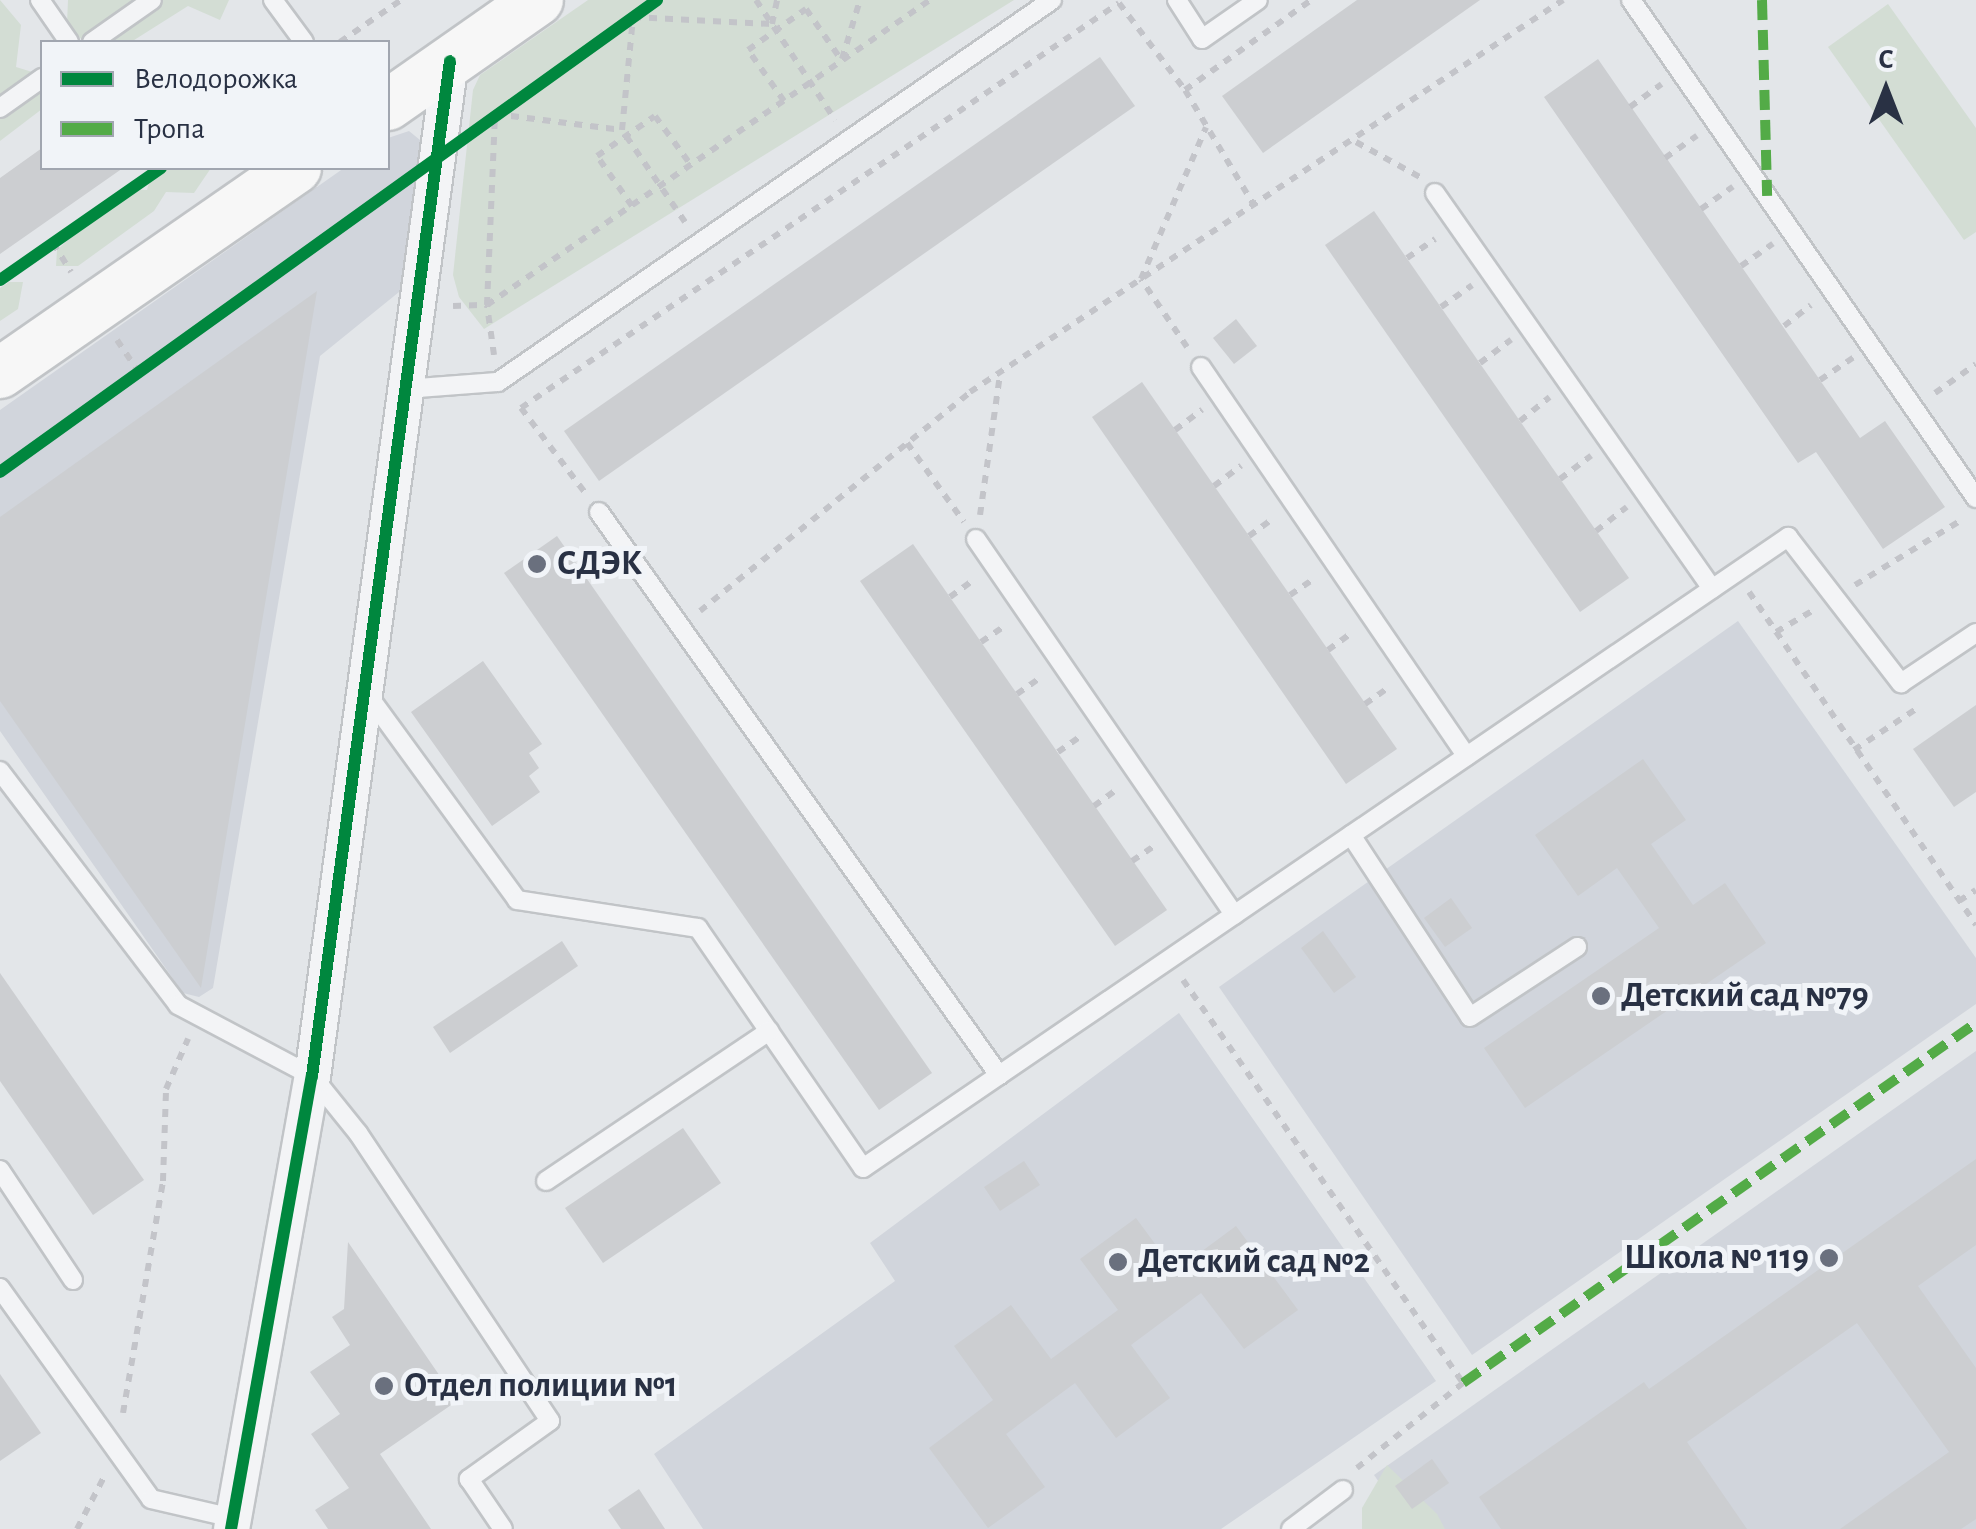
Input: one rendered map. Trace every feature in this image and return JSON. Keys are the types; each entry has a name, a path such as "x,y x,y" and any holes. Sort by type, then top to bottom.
{"main road":[{"path":"390,103 538,0"},
{"path":"0,373 293,170"}],"street":[{"path":"232,1523 312,1076 450,61"}],"lane":[{"path":"40,0 68,40"},
{"path":"95,40 152,0"},
{"path":"273,0 303,40"},
{"path":"404,389 498,382 1052,0"},
{"path":"1177,0 1202,39 1258,0"},
{"path":"1632,0 1976,498"},
{"path":"0,108 40,79"},
{"path":"1435,192 1712,589"},
{"path":"1201,367 1466,756"},
{"path":"599,512 999,1075"},
{"path":"364,690 517,900 698,928 863,1168 1788,536 1900,683 1976,632"},
{"path":"976,539 1234,915"},
{"path":"0,770 178,1005 312,1076 358,1132 550,1422 469,1479 503,1529"},
{"path":"1351,835 1470,1017 1577,946"},
{"path":"546,1181 768,1032"},
{"path":"0,1170 73,1280"},
{"path":"0,1288 152,1499 232,1523"},
{"path":"1302,1526 1343,1490"}],"path":[{"path":"343,40 401,0"},
{"path":"618,28 657,0"},
{"path":"756,0 849,140"},
{"path":"774,27 776,0"},
{"path":"842,60 860,0"},
{"path":"416,307 488,305 930,0"},
{"path":"1184,90 1311,0"},
{"path":"681,626 1000,372 1356,142 1564,0"},
{"path":"599,512 521,408 1119,3 1184,90 1255,207"},
{"path":"784,101 748,50 774,27 806,9 842,60"},
{"path":"633,17 774,27"},
{"path":"633,17 624,133 700,243"},
{"path":"1630,107 1680,71"},
{"path":"437,155 510,104"},
{"path":"495,114 624,133"},
{"path":"488,305 495,114"},
{"path":"632,206 597,156 624,133 655,116 692,165"},
{"path":"1665,158 1716,122"},
{"path":"1141,279 1206,126"},
{"path":"1356,142 1411,168 1435,192"},
{"path":"1701,209 1752,175"},
{"path":"40,253 68,232"},
{"path":"1742,266 1791,232"},
{"path":"1141,279 1201,367"},
{"path":"1820,380 1870,347"},
{"path":"123,382 154,360"},
{"path":"1913,408 1976,364"},
{"path":"976,539 1000,372"},
{"path":"1520,421 1568,383"},
{"path":"907,443 976,539"},
{"path":"1560,479 1610,443"},
{"path":"1596,530 1645,494"},
{"path":"1776,632 1976,511"},
{"path":"1736,572 1976,926"},
{"path":"1959,901 1976,890"},
{"path":"1169,959 1464,1383 1362,1460 1343,1490"},
{"path":"77,1529 117,1451 162,1181 166,1089 198,1016"}],"shaded area":[{"path":"0,0 21,25 16,67 40,74 40,111 0,141"},
{"path":"68,0 229,0 220,20 188,6 134,40 82,40 67,24"},
{"path":"588,0 1014,0 484,329 459,297 453,275 473,90 480,75"},
{"path":"1888,4 1976,128 1976,232 1964,240 1828,47"},
{"path":"409,131 420,140 424,164 408,274 399,292 320,356 213,988 199,997 183,993 0,731 0,410 341,170 390,170 390,137"},
{"path":"152,170 210,170 194,193 166,192 154,211 78,266 56,266 57,250 124,189 147,190"},
{"path":"9,282 23,282 18,309 0,321 0,288"},
{"name":"Детский сад №79","path":"1738,621 1976,958 1976,1004 1472,1355 1219,987"},
{"name":"Детский сад №2","path":"1179,1013 1436,1381 1221,1529 703,1529 654,1454 895,1281 870,1243"},
{"name":"Школа № 119","path":"1976,1051 1976,1529 1412,1529 1374,1475"},
{"path":"1387,1465 1437,1514 1445,1529 1362,1529 1362,1508"}],"building":[{"path":"1357,0 1480,0 1263,153 1222,96"},
{"path":"1100,57 1135,106 599,481 564,431"},
{"path":"1598,59 1860,438 1885,421 1945,507 1883,549 1816,452 1798,463 1544,97"},
{"path":"40,149 40,170 120,170 0,254 0,178"},
{"path":"1374,211 1629,578 1580,612 1325,245"},
{"path":"317,291 201,988 0,701 0,517"},
{"path":"1236,319 1257,346 1234,364 1213,338"},
{"path":"1142,382 1397,749 1346,784 1092,417"},
{"path":"557,536 932,1073 879,1110 504,573"},
{"path":"913,544 1167,910 1115,946 860,581"},
{"path":"483,661 542,744 529,753 539,768 529,776 540,792 492,826 411,712"},
{"path":"1976,705 1976,792 1954,807 1913,749"},
{"path":"1643,759 1686,820 1651,844 1693,905 1725,883 1766,943 1525,1108 1484,1048 1659,928 1617,868 1578,896 1535,835"},
{"path":"1451,898 1472,928 1445,947 1424,918"},
{"path":"1323,931 1356,977 1334,993 1301,948"},
{"path":"562,941 578,966 450,1053 433,1027"},
{"path":"0,973 144,1180 93,1215 0,1081"},
{"path":"683,1128 721,1183 603,1263 565,1208"},
{"path":"1976,1159 1976,1245 1918,1286 1976,1368 1976,1519 1961,1529 1840,1529 1949,1452 1857,1323 1687,1442 1747,1529 1501,1529 1479,1497 1644,1382 1649,1389"},
{"path":"1024,1161 1040,1185 1000,1211 984,1187"},
{"path":"1136,1218 1175,1271 1236,1226 1298,1310 1244,1349 1201,1293 1131,1345 1170,1398 1116,1438 1075,1383 1006,1434 1045,1487 988,1528 929,1448 993,1400 954,1346 1011,1305 1051,1359 1118,1310 1080,1259"},
{"path":"348,1242 457,1401 380,1454 431,1529 328,1529 315,1510 349,1488 311,1434 340,1414 310,1372 350,1345 332,1317 344,1309"},
{"path":"0,1374 41,1433 0,1461"},
{"path":"1432,1459 1449,1483 1412,1509 1395,1486"},
{"path":"639,1489 665,1529 621,1529 608,1510"}],"marked path":[{"path":"1762,0 1767,196"},
{"path":"1463,1383 1976,1023"}],"cycle path":[{"path":"0,472 657,0"},
{"path":"231,1529 312,1076 450,61"},
{"path":"0,280 158,170"}],"place":[{"name":"СДЭК","path":"537,564"},
{"name":"Детский сад №79","path":"1601,996"},
{"name":"Школа № 119","path":"1829,1258"},
{"name":"Детский сад №2","path":"1118,1262"},
{"name":"Отдел полиции №1","path":"384,1386"}]}
